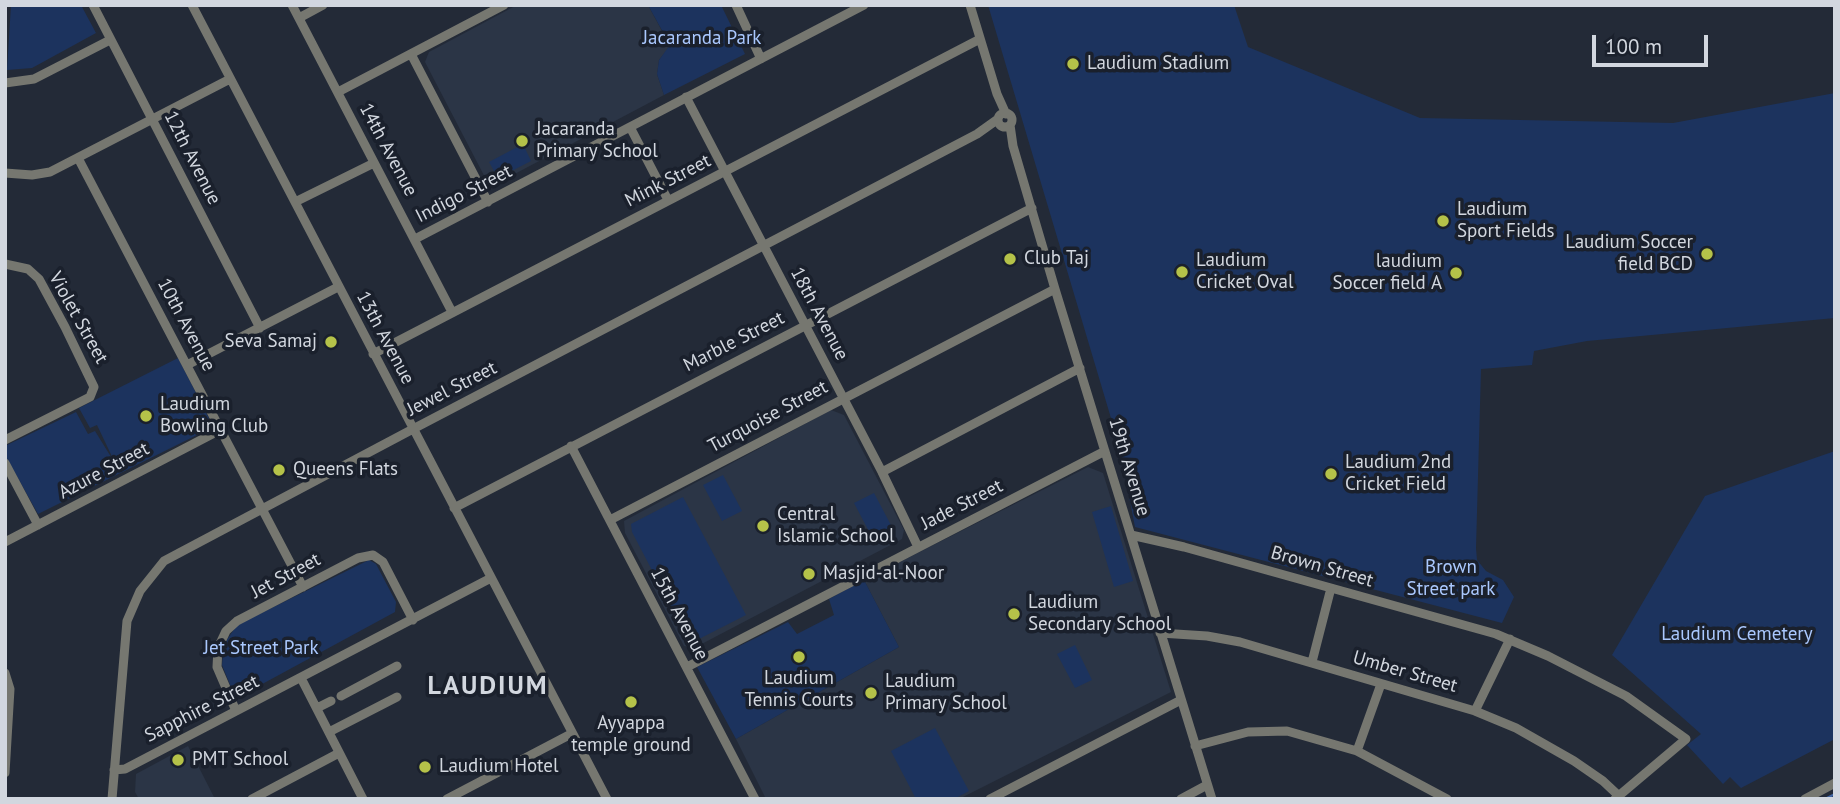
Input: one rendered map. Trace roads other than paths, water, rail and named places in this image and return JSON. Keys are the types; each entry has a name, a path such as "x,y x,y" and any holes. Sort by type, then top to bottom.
{"street":[{"name":"12th Avenue","path":"93,5 260,328"},
{"name":"13th Avenue","path":"192,5 607,799"},
{"name":"14th Avenue","path":"292,5 452,312"},
{"path":"299,18 323,5"},
{"path":"338,92 504,5"},
{"path":"736,5 761,59"},
{"name":"Indigo Street","path":"415,239 864,5"},
{"name":"19th Avenue","path":"970,5 1003,121 1013,146 1212,799"},
{"name":"Mink Street","path":"373,354 980,39"},
{"path":"5,83 34,79 110,40"},
{"path":"411,54 488,202"},
{"path":"5,173 41,174 78,158 230,79"},
{"name":"18th Avenue","path":"686,97 882,472 918,547"},
{"name":"Jewel Street","path":"112,799 125,628 137,596 164,561 1003,121"},
{"path":"630,127 668,201"},
{"name":"10th Avenue","path":"78,158 303,587"},
{"path":"295,202 374,163"},
{"name":"Marble Street","path":"454,508 1031,208"},
{"name":"Violet Street","path":"5,264 27,269 39,279 94,387 90,397 5,440"},
{"path":"187,365 338,286"},
{"name":"Turquoise Street","path":"610,520 1055,289"},
{"path":"882,472 1080,368"},
{"name":"Azure Street","path":"5,542 220,430"},
{"name":"15th Avenue","path":"571,446 755,799"},
{"name":"Jade Street","path":"687,667 1105,451"},
{"path":"5,463 38,525"},
{"name":"Brown Street","path":"1131,535 1184,547 1510,639 1626,696 1686,739 1617,797"},
{"name":"Jet Street","path":"236,711 217,667 222,639 237,621 358,558 373,555 383,562 413,620"},
{"name":"Sapphire Street","path":"114,770 125,769 491,578"},
{"path":"1312,662 1331,588"},
{"name":"Umber Street","path":"1160,633 1223,638 1475,710 1516,728 1574,761 1603,781 1617,797"},
{"path":"1475,710 1510,639"},
{"path":"341,696 397,666"},
{"path":"5,673 10,689 5,774"},
{"path":"301,678 363,799"},
{"path":"1357,751 1381,684"},
{"path":"329,732 397,697"},
{"path":"990,799 1181,700"},
{"path":"317,708 331,701"},
{"path":"1195,746 1269,730 1307,735 1357,751 1447,799"},
{"path":"447,799 460,796 571,734"},
{"path":"252,799 339,752"},
{"path":"1805,799 1835,783"},
{"path":"1181,799 1207,785"}],"waterway":[{"path":"1825,799 1835,794"}],"place":[{"name":"Laudium Stadium","path":"1073,64"},
{"name":"Jacaranda Primary School","path":"522,141"},
{"name":"Laudium Sport Fields","path":"1443,221"},
{"name":"Laudium Soccer field BCD","path":"1707,254"},
{"name":"Club Taj","path":"1010,259"},
{"name":"Laudium Cricket Oval","path":"1182,272"},
{"name":"laudium Soccer field A","path":"1456,273"},
{"name":"Seva Samaj","path":"331,342"},
{"name":"Laudium Bowling Club","path":"146,416"},
{"name":"Queens Flats","path":"279,470"},
{"name":"Laudium 2nd Cricket Field","path":"1331,474"},
{"name":"Central Islamic School","path":"763,526"},
{"name":"Masjid-al-Noor","path":"809,574"},
{"name":"Laudium Secondary School","path":"1014,614"},
{"name":"Laudium Tennis Courts","path":"799,657"},
{"name":"Laudium Primary School","path":"871,693"},
{"name":"Ayyappa temple ground","path":"631,702"},
{"name":"PMT School","path":"178,760"},
{"name":"Laudium Hotel","path":"425,767"}],"district":[{"name":"LAUDIUM","path":"488,687"}],"park label":[{"name":"Jacaranda Park","path":"702,39"},
{"name":"Brown Street park","path":"1451,579"},
{"name":"Laudium Cemetery","path":"1737,635"},
{"name":"Jet Street Park","path":"261,649"}]}
